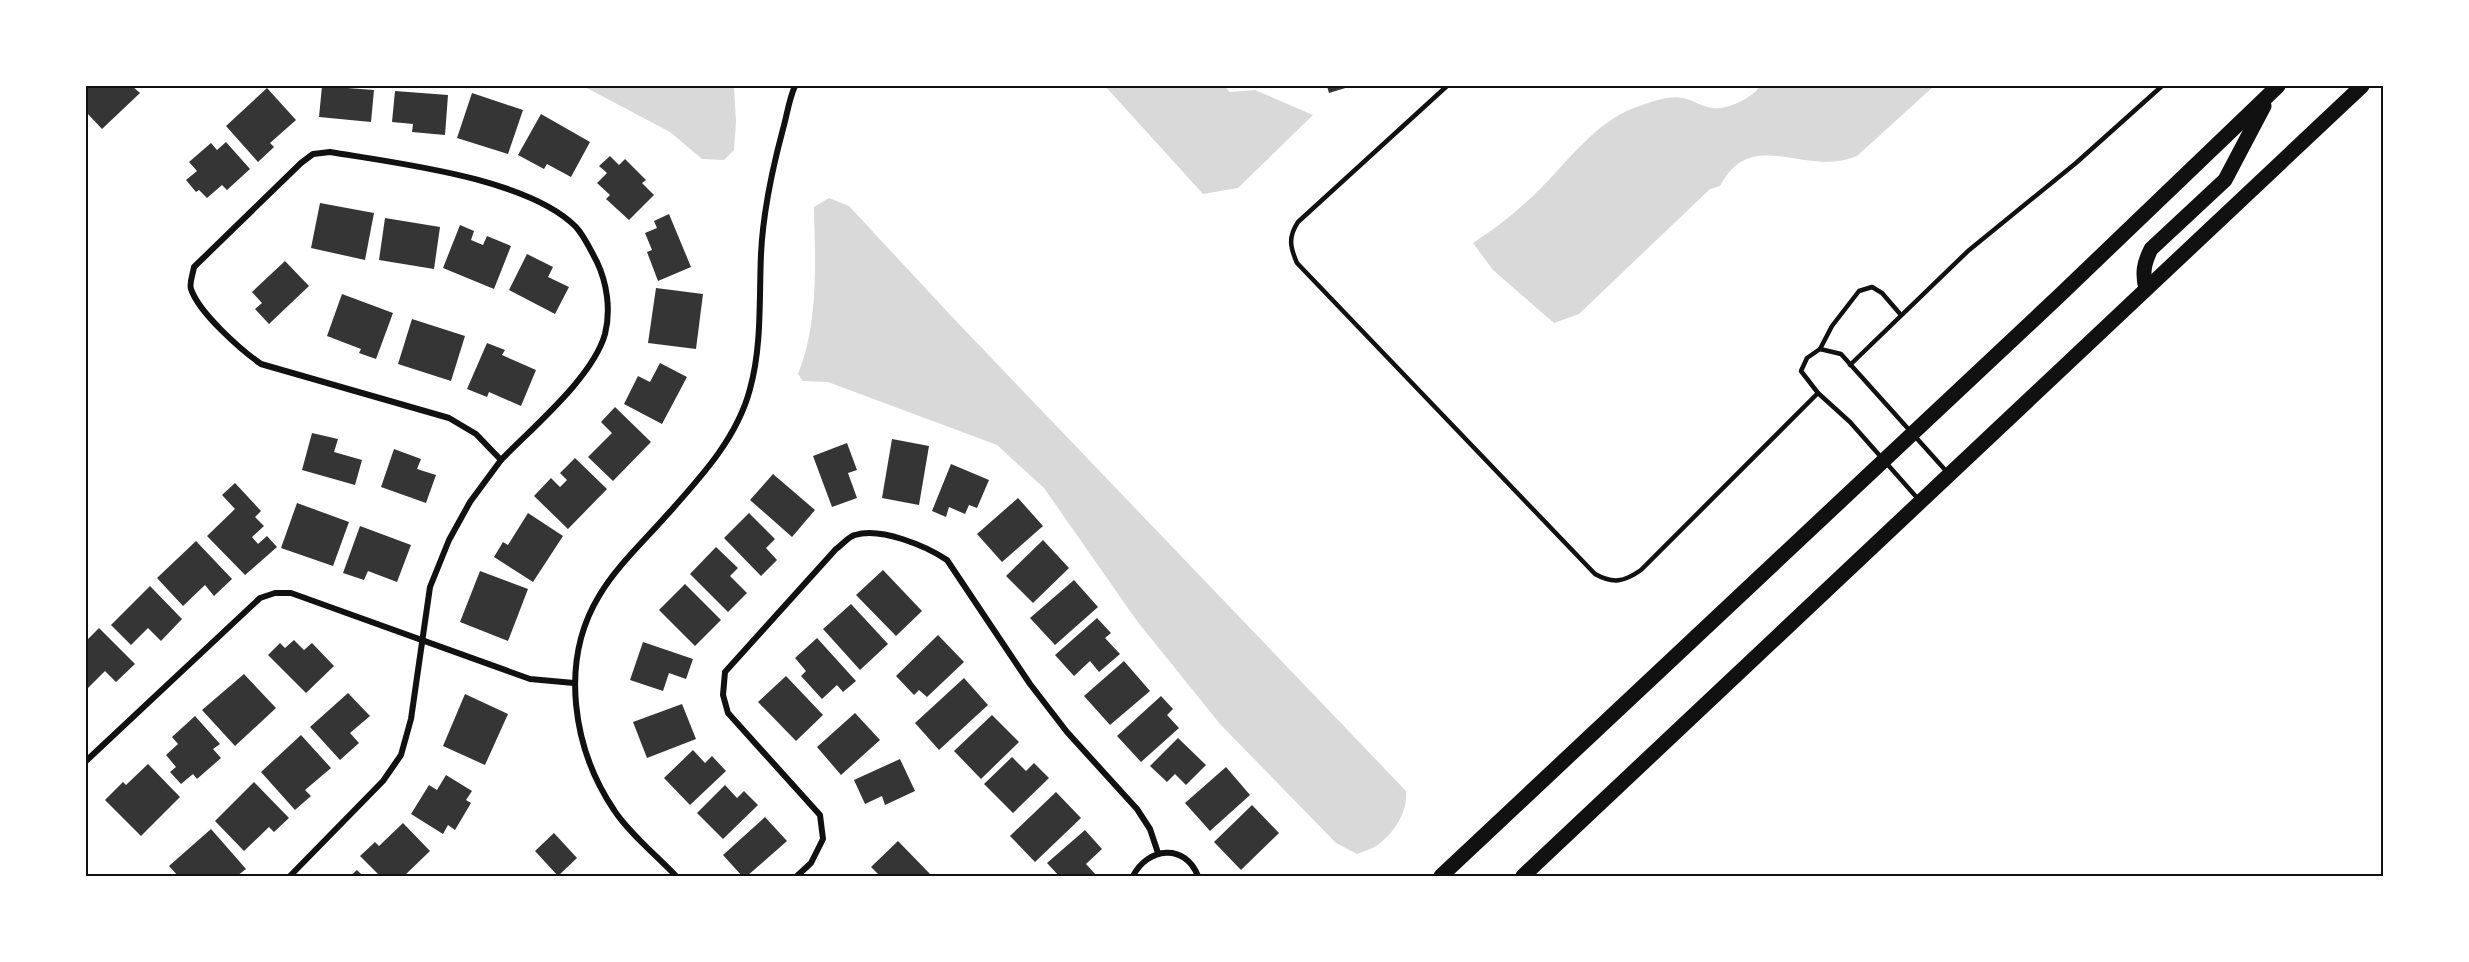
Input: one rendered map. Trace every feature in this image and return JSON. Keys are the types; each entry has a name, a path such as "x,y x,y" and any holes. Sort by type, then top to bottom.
{"main road":[{"path":"1523,876 2362,86"},
{"path":"2146,289 2143,276 2151,249 2225,180 2274,89"},
{"path":"1443,876 2059,296 2274,89"}],"street":[{"path":"676,876 615,812 592,772 580,730 574,682 580,640 598,597 620,568 705,472 734,428 750,390 759,336 761,251 771,174 795,86"},
{"path":"290,876 382,781 401,755 411,719 430,587 449,540 470,502 501,460 573,386 592,361 604,334 607,310 605,281 588,244 576,228 559,214 535,201 489,183 439,171 330,152 313,154 194,267 190,287 198,305 245,352 261,364 449,418 476,435 501,460"},
{"path":"797,876 811,863 823,839 820,814 728,713 723,695 725,672 836,549 854,535 878,533 930,548 947,560 1030,684 1067,732 1137,809 1150,829 1158,853"},
{"path":"86,761 260,598 274,593 291,593 530,679 574,682"},
{"path":"1133,876 1138,866 1147,858 1168,852 1188,861 1198,876"}],"lane":[{"path":"1448,86 1298,222 1292,232 1290,247 1297,263 1595,574 1607,581 1616,582 1629,579 1641,570 1818,393"},
{"path":"1850,365 1968,251 2076,163 2162,86"},
{"path":"1901,315 1882,292 1872,287 1859,291 1832,326 1820,349 1807,358 1801,371 1818,393 1850,422 1920,501"},
{"path":"1820,349 1841,354 1948,474"}],"shaded area":[{"path":"583,86 734,86 736,122 734,150 724,160 702,159 670,132"},
{"path":"1105,86 1224,86 1230,92 1255,90 1313,115 1238,188 1203,194"},
{"path":"1760,86 1934,86 1857,156 1837,161 1780,156 1747,159 1733,168 1720,186 1710,189 1579,314 1554,323 1493,270 1473,243 1517,210 1583,143 1620,115 1645,104 1671,98 1683,98 1709,107 1726,107 1746,99"},
{"path":"829,198 849,206 955,320 1406,791 1403,813 1385,839 1374,847 1357,854 1336,843 1220,724 1137,621 1044,488 997,445 828,382 803,381 798,374 810,334 813,313 814,207"}],"building":[{"path":"86,86 132,86 140,93 102,129 86,112"},
{"path":"322,86 347,86 347,88 374,90 371,122 319,117"},
{"path":"1327,86 1352,86 1329,93"},
{"path":"267,88 296,120 270,143 274,147 258,162 226,126"},
{"path":"395,91 448,95 445,135 412,132 413,124 392,122"},
{"path":"472,93 523,110 508,154 457,138"},
{"path":"541,114 590,142 571,177 547,164 544,169 518,155"},
{"path":"226,142 250,169 227,190 222,185 207,198 199,190 196,192 186,180 197,171 189,162 211,143 217,150"},
{"path":"610,156 619,165 625,159 646,180 642,183 654,195 629,220 606,199 610,195 597,183 607,173 599,166"},
{"path":"320,203 374,213 365,260 311,248"},
{"path":"669,214 691,267 658,281 647,252 652,250 645,233 657,228 654,221"},
{"path":"385,218 440,227 434,269 379,260"},
{"path":"460,225 474,231 471,240 483,245 487,236 511,246 494,289 443,268"},
{"path":"527,254 553,267 548,277 569,287 555,314 509,290"},
{"path":"285,261 309,286 269,324 255,309 262,303 252,292"},
{"path":"656,288 703,294 696,349 648,343"},
{"path":"342,294 393,313 376,359 359,353 361,349 327,336"},
{"path":"412,319 465,336 451,381 398,364"},
{"path":"487,343 505,350 502,355 536,370 521,406 489,392 487,397 467,389"},
{"path":"660,363 687,377 662,424 624,404 638,376 650,382"},
{"path":"615,407 651,442 613,481 588,457 612,433 601,422"},
{"path":"312,433 338,439 334,452 362,460 355,485 302,470"},
{"path":"892,439 929,446 919,505 882,498"},
{"path":"847,443 857,470 848,473 857,498 832,507 813,456"},
{"path":"394,449 421,459 417,469 436,475 426,503 381,487"},
{"path":"575,458 607,489 568,529 534,496 551,478 560,487 567,480 560,473"},
{"path":"951,464 989,480 977,508 969,505 965,514 949,507 946,517 932,511"},
{"path":"773,474 815,510 792,537 750,500"},
{"path":"235,483 261,511 255,517 264,526 252,537 258,544 267,536 277,547 245,575 207,536 235,509 222,495"},
{"path":"1018,498 1043,526 1002,562 977,534"},
{"path":"297,503 349,522 333,566 281,548"},
{"path":"528,513 563,536 533,582 494,557 503,542 508,545"},
{"path":"749,513 775,539 766,548 777,560 761,576 724,538"},
{"path":"360,526 411,545 397,582 368,571 364,580 343,573"},
{"path":"1043,540 1069,568 1033,603 1006,576"},
{"path":"196,541 232,579 214,596 205,585 183,606 157,578"},
{"path":"716,547 738,568 730,576 747,593 728,612 690,574"},
{"path":"883,570 922,611 896,636 856,595"},
{"path":"480,571 528,589 508,641 460,622"},
{"path":"1074,580 1098,607 1055,645 1030,618"},
{"path":"685,584 721,620 695,646 659,610"},
{"path":"150,586 182,619 161,641 148,628 131,645 111,625"},
{"path":"851,604 888,644 860,670 823,629"},
{"path":"1097,618 1111,633 1105,638 1120,654 1099,672 1090,661 1074,676 1055,655"},
{"path":"99,628 135,664 116,682 105,671 86,690 86,641"},
{"path":"938,635 964,662 927,697 919,690 914,695 896,676"},
{"path":"817,638 856,681 843,692 837,685 822,699 801,676 806,671 795,658"},
{"path":"294,640 304,650 312,643 334,666 306,693 268,655 280,643 285,648"},
{"path":"643,642 693,659 686,679 669,673 663,691 630,680"},
{"path":"1124,661 1150,691 1110,725 1084,696"},
{"path":"244,674 276,708 235,746 202,710"},
{"path":"786,676 823,715 796,741 758,702"},
{"path":"964,678 988,705 939,750 915,723"},
{"path":"348,693 370,716 350,733 359,743 340,760 310,727"},
{"path":"465,694 508,714 485,765 443,746"},
{"path":"1161,696 1173,709 1167,715 1179,728 1141,762 1117,736"},
{"path":"682,704 696,739 647,758 633,722"},
{"path":"855,713 880,740 841,775 817,747"},
{"path":"992,715 1019,742 981,779 954,751"},
{"path":"195,716 220,744 213,749 221,758 197,779 193,774 181,784 170,772 176,767 166,755 178,744 172,737"},
{"path":"301,735 331,768 305,790 311,796 295,810 261,772"},
{"path":"1178,738 1206,765 1186,785 1175,774 1167,782 1150,766"},
{"path":"693,750 705,763 712,756 726,771 690,805 664,778"},
{"path":"1012,757 1026,771 1034,763 1049,778 1013,813 984,784"},
{"path":"900,759 915,791 885,805 882,796 865,804 854,780"},
{"path":"148,764 180,797 141,836 105,800 123,782 126,785"},
{"path":"1226,767 1250,795 1210,831 1185,803"},
{"path":"446,775 472,791 466,800 471,803 455,830 448,825 443,834 411,814 429,785 437,790"},
{"path":"254,782 289,818 274,832 269,827 244,851 215,821"},
{"path":"725,785 737,798 744,791 758,805 723,839 697,813"},
{"path":"1056,792 1081,818 1035,862 1010,836"},
{"path":"1252,805 1279,833 1241,870 1214,842"},
{"path":"765,817 787,841 747,876 742,876 723,855"},
{"path":"403,823 430,851 404,876 380,876 360,856 375,842 379,846"},
{"path":"211,829 246,869 237,876 178,876 169,866"},
{"path":"1085,830 1102,849 1086,864 1097,876 1059,876 1047,863"},
{"path":"554,833 577,858 558,876 535,851"},
{"path":"898,841 932,876 880,876 871,867"},
{"path":"357,870 363,876 350,876"}]}
